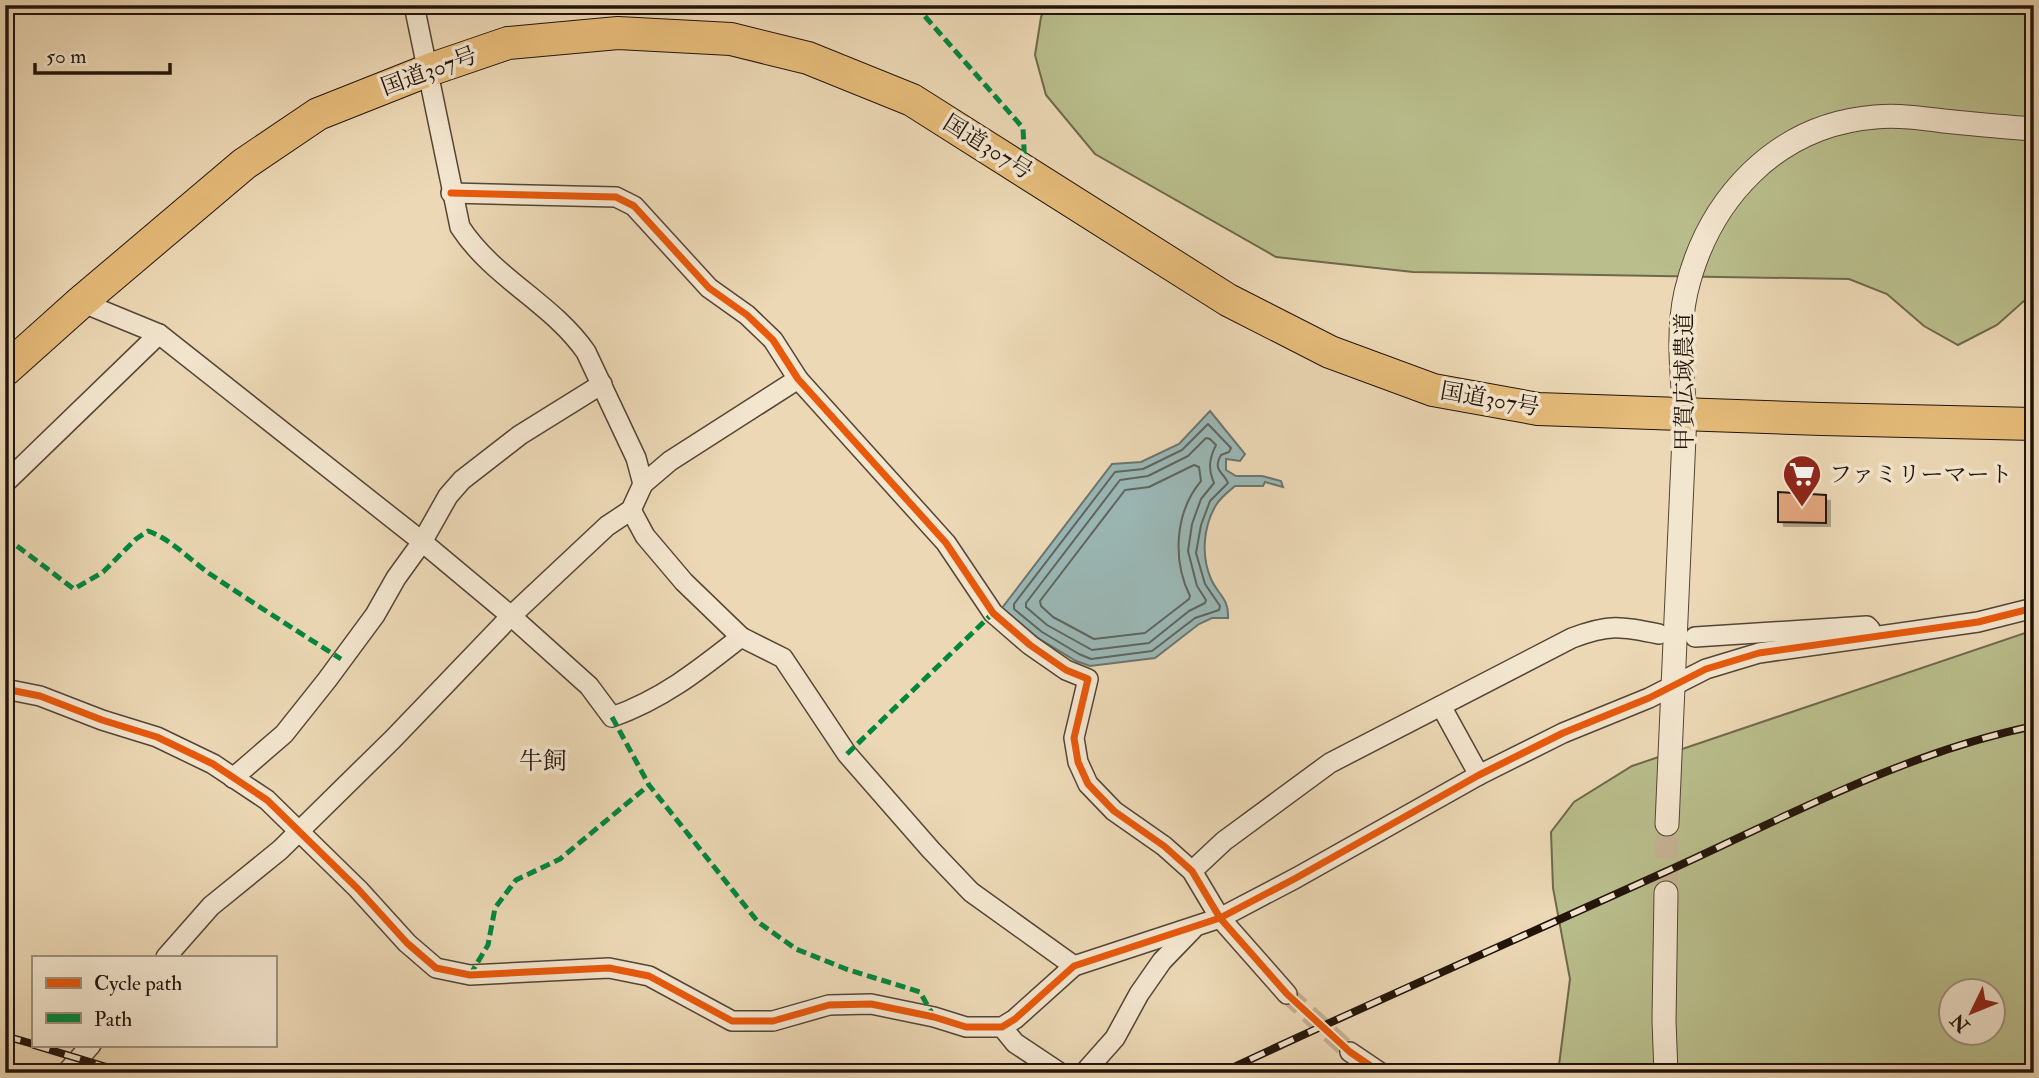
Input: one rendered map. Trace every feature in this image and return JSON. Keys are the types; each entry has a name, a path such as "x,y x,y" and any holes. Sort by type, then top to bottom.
{"highway":[{"name":"国道307号","path":"5,370 254,156 318,114 429,70 508,43 618,33 731,39 808,58 912,100 1228,300 1330,352 1433,390 1538,409 2034,424"}],"street":[{"path":"414,5 460,228 469,242 499,273 575,337 586,352 636,458 643,484"},
{"name":"甲賀広域農道","path":"1667,824 1685,414 1680,348 1686,294 1694,263 1717,213 1732,193 1765,160 1812,132 1855,119 1903,116 2034,129"},
{"path":"451,192 615,197 634,206 709,288 747,315 773,341 797,379 946,543 993,613 1030,645 1066,670 1088,679 1074,738 1078,762 1088,784 1114,811 1164,846 1192,871 1220,918 1287,995"},
{"path":"81,302 159,334 422,542 511,616 589,687 612,717 634,709 678,686 741,637"},
{"path":"5,483 159,334"},
{"path":"167,956 211,906 280,849 393,739 511,616 607,526 631,510 643,484 670,461 797,379"},
{"path":"233,778 284,734 375,615 396,578 422,542 447,496 462,480 520,435 602,384"},
{"path":"631,510 646,536 684,582 741,637 783,659 847,754 930,850 971,892 1074,966"},
{"path":"5,689 40,696 102,720 157,737 213,764 267,800 407,943 436,968 470,975 609,968 649,976 732,1021 773,1021 830,1004 871,1004 934,1017 966,1027 1002,1027 1015,1019 1074,966 1220,918 1479,775 1563,733 1706,669 1759,653 1978,622 2034,608"},
{"path":"1192,871 1224,841 1330,763 1572,638 1601,627 1623,626 1659,634"},
{"path":"1695,637 1867,626 1878,637"},
{"path":"1441,706 1479,775"},
{"path":"1666,893 1666,1073"},
{"path":"1084,1073 1115,1038 1139,994 1162,961 1196,926"},
{"path":"1002,1027 1015,1043 1060,1073"},
{"path":"66,1073 90,1046"},
{"path":"1350,1052 1381,1073"}],"green space":[{"path":"1046,5 2034,5 2034,292 1997,325 1958,345 1924,326 1887,294 1849,279 1413,272 1276,257 1095,154 1046,95 1035,55 1041,17"},
{"path":"2034,630 2034,1073 1558,1073 1570,979 1553,888 1551,832 1574,802 1632,766"}],"water":[{"path":"1210,411 1245,454 1240,461 1226,459 1226,470 1236,476 1262,476 1281,481 1283,487 1265,482 1263,486 1235,486 1216,505 1208,523 1206,561 1211,579 1227,606 1228,618 1212,618 1199,624 1155,658 1090,666 1076,661 1038,638 1002,608 1112,464 1141,462 1179,444"}],"building":[{"name":"ファミリーマート","path":"1778,492 1826,495 1826,523 1778,522"}],"tunnel":[{"path":"1666,893 1667,824"},
{"path":"1287,994 1350,1052"}],"railway":[{"path":"1221,1073 1846,788 1938,752 2034,726"},
{"path":"5,1036 32,1044"},
{"path":"37,1046 126,1073"}],"marked path":[{"path":"915,5 1023,128 1025,170"},
{"path":"5,537 74,589 103,572 136,539 148,531 165,539 210,574 341,659"},
{"path":"847,754 993,613"},
{"path":"612,717 649,785 758,922 796,949 846,969 920,992 934,1017"},
{"path":"470,975 488,945 495,908 516,880 560,859 649,785"}],"cycle path":[{"path":"451,193 616,197 634,206 709,288 747,315 773,340 798,379 946,543 993,613 1030,645 1066,670 1088,679 1074,738 1078,762 1088,784 1114,811 1164,846 1192,871 1220,918 1287,994 1350,1052 1381,1073"},
{"path":"5,689 40,696 102,720 157,737 213,764 267,800 358,889 407,943 436,968 470,975 609,968 649,976 732,1021 773,1021 829,1005 871,1004 934,1017 966,1027 1002,1027 1015,1019 1074,966 1220,918 1479,775 1563,733 1649,698 1706,669 1759,653 1978,622 2034,608"}],"place":[{"name":"ファミリーマート","path":"1802,508"}],"district":[{"name":"牛飼","path":"543,761"}]}
